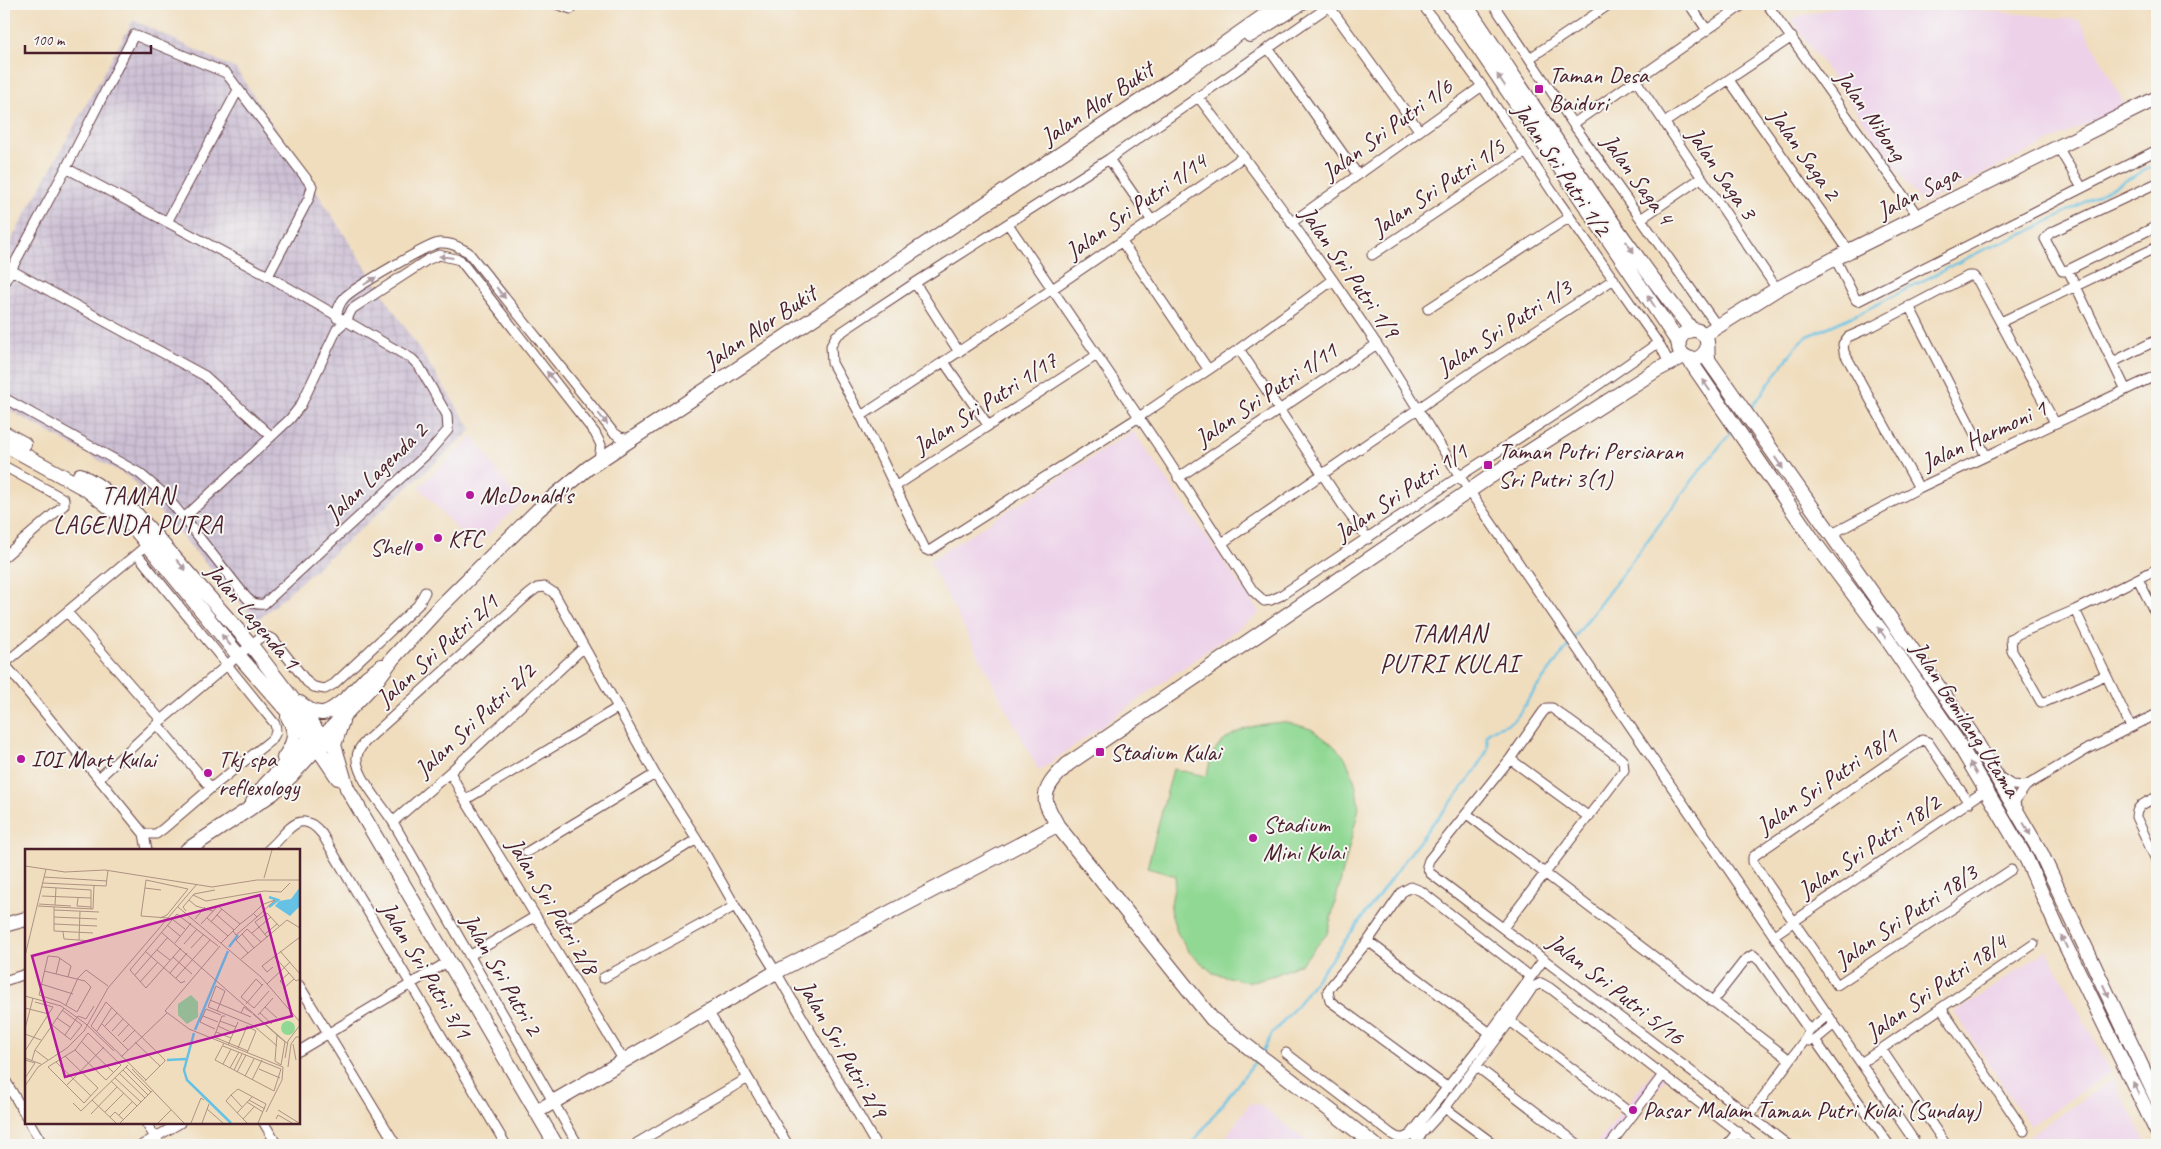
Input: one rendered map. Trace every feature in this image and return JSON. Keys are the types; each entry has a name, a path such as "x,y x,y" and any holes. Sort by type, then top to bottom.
{"main road":[{"name":"Jalan Alor Bukit","path":"250,807 265,785 316,738 354,698 374,684 393,658 438,610 538,510 599,460 1184,72 1280,4"},
{"name":"Jalan Alor Bukit","path":"1184,72 1260,30 1300,4"},
{"name":"Jalan Gemilang Utama","path":"1449,4 1682,351 1815,543 1893,647 1957,741 2027,860 2058,930 2157,1132"},
{"name":"Jalan Gemilang Utama","path":"1465,4 1622,236 1664,295 1701,338 1709,361 1735,400 1971,733 2040,853 2157,1098"},
{"name":"Jalan Saga","path":"1701,338 1777,289 1835,258 2157,98"},
{"path":"1683,334 1701,338 1701,357 1692,359 1682,351 1683,334"},
{"path":"1655,371 1667,359 1682,351"},
{"path":"1375,1145 1212,1020 1057,825 1046,803 1046,797 1056,775 1068,764 1469,490 1655,371 1682,351"},
{"name":"Jalan Lagenda 1","path":"4,433 97,484 137,515 147,546 251,644 285,699 316,738 338,774"},
{"name":"Jalan Lagenda 1","path":"4,444 86,489 131,524 147,546 238,655 285,699"},
{"path":"285,699 308,710 323,714 354,698"},
{"path":"354,698 334,745 338,774 556,1145"},
{"path":"265,785 290,750 294,740 293,724 285,699"},
{"name":"Jalan Alor Bukit","path":"188,849 273,792 290,777 316,738"},
{"path":"290,777 308,765 318,764 338,774"},
{"path":"536,1112 776,972 1057,825"},
{"path":"4,925 25,918"}],"street":[{"path":"556,4 571,9"},
{"name":"Jalan Sri Putri 1/2","path":"1422,4 1482,86 1658,343 1667,359"},
{"name":"Jalan Saga 4","path":"1493,4 1573,124 1642,218 1718,327"},
{"path":"1530,58 1610,4"},
{"path":"1689,4 1706,30"},
{"path":"1573,124 1744,4"},
{"name":"Jalan Nibong","path":"1767,4 1918,216"},
{"path":"1333,280 1239,349 1139,417 929,552 925,549 861,416 832,363 831,346 836,336 1109,159 1331,5 1419,130"},
{"path":"4,283 66,168 134,35 226,73 312,186 310,198 268,276"},
{"path":"1664,123 1792,37"},
{"path":"1268,48 1358,175"},
{"name":"Jalan Saga 3","path":"1635,79 1777,289"},
{"name":"Jalan Saga 2","path":"1729,80 1849,251"},
{"name":"Jalan Sri Putri 1/6","path":"1291,223 1482,86"},
{"path":"168,222 238,90"},
{"name":"Jalan Sri Putri 1/9","path":"1199,98 1333,280 1377,344 1416,410 1469,490 1774,935 1833,1025 1917,1145"},
{"path":"2058,147 2082,188"},
{"path":"1835,258 1850,290 1858,301 2157,150"},
{"name":"Jalan Sri Putri 1/5","path":"1372,255 1526,152"},
{"name":"Jalan Sri Putri 1/14","path":"861,416 960,352 1243,157"},
{"path":"1109,159 1152,221"},
{"path":"66,168 268,276 346,321"},
{"path":"1642,218 1701,178"},
{"path":"2157,183 2047,236 2045,240 2058,267 2062,271 2068,270 2157,226"},
{"path":"1428,309 1570,217"},
{"path":"1008,224 1222,543"},
{"path":"1122,242 1208,369"},
{"path":"337,329 336,314 346,296 421,250 437,244 450,243 468,252 613,432 620,437 632,439"},
{"path":"2001,322 2157,247"},
{"path":"4,398 139,473 164,494 184,518 290,419 301,405 337,329 346,321 352,309 427,260 440,255 460,260 600,440 599,460"},
{"path":"11,270 205,376 271,436"},
{"path":"2068,270 2074,287 2126,390"},
{"path":"1918,488 1844,352 1843,344 1848,337 1968,276 1973,276 2001,322 2055,423"},
{"name":"Jalan Sri Putri 1/3","path":"1222,543 1416,410 1614,279"},
{"path":"915,283 960,352"},
{"path":"1910,306 1986,456"},
{"name":"Jalan Lagenda 2","path":"184,518 246,597 257,605 264,604 428,453 448,430 447,415 419,366 412,359 346,321"},
{"path":"2113,362 2157,340"},
{"name":"Jalan Sri Putri 1/1","path":"1222,543 1252,591 1264,601 1280,596 1568,406 1658,343"},
{"name":"Jalan Sri Putri 1/11","path":"1178,478 1377,344"},
{"path":"1239,349 1368,539"},
{"name":"Jalan Sri Putri 1/17","path":"896,486 1097,355"},
{"path":"944,362 988,425"},
{"name":"Jalan Harmoni 1","path":"1830,535 1918,488 2157,374"},
{"path":"4,466 64,499 64,505 5,554"},
{"path":"144,834 156,834 163,829 276,735 275,724 227,664 147,546 4,664 144,834 148,849"},
{"path":"2106,676 2046,702 2041,702 2012,651 2011,639 2018,634 2075,610 2157,569"},
{"path":"2138,579 2157,617"},
{"name":"Jalan Sri Putri 2/9","path":"545,587 554,593 655,774 697,839 876,1145"},
{"name":"Jalan Sri Putri 2/1","path":"359,748 528,595 537,588 545,587"},
{"path":"99,778 159,722 251,644 264,636 270,636 307,682 314,687 325,689 334,684 418,605 425,592"},
{"path":"2075,610 2131,727"},
{"path":"67,612 159,722 211,788"},
{"name":"Jalan Sri Putri 2/2","path":"393,822 450,772 584,647"},
{"path":"465,800 618,708"},
{"path":"1503,928 1546,874 1624,770 1624,761 1558,710 1548,708 1542,712 1510,760 1467,814 1546,874 1712,1002 1790,1060"},
{"path":"2012,805 2026,786 2088,749 2157,714"},
{"name":"Jalan Sri Putri 18/1","path":"1793,922 1753,862 1753,857 1922,740 1928,742 1969,803"},
{"name":"Jalan Sri Putri 2","path":"359,748 356,759 360,772 393,822 578,1145"},
{"path":"1510,760 1589,817"},
{"name":"Jalan Sri Putri 2/8","path":"450,772 465,800 624,1060"},
{"path":"1994,773 2012,785 2026,786"},
{"path":"527,852 655,774"},
{"name":"Jalan Sri Putri 18/2","path":"1774,935 1986,790"},
{"path":"2157,797 2139,807 2136,811 2136,817 2157,862"},
{"name":"Jalan Sri Putri 5/16","path":"1467,814 1428,860 1427,866 1434,876 1788,1145"},
{"name":"Jalan Sri Putri 3/1","path":"269,849 290,827 298,822 307,820 315,824 506,1145"},
{"path":"570,916 697,839"},
{"name":"Jalan Sri Putri 18/3","path":"1793,922 1837,985 2011,870"},
{"path":"1448,1088 1330,1001 1328,991 1331,986 1368,941 1406,888 1415,888 1534,980 1550,988 1754,1145"},
{"path":"603,978 735,906"},
{"path":"469,956 536,916"},
{"path":"1368,941 1490,1033"},
{"name":"Jalan Sri Putri 18/4","path":"1861,1063 2034,944"},
{"path":"1712,1002 1745,960 1753,955 1760,961 1809,1030"},
{"path":"1414,1145 1417,1138 1445,1108 1510,1021 1544,959"},
{"path":"300,1050 448,961"},
{"path":"4,981 25,974"},
{"path":"1286,1053 1400,1139 1411,1134 1534,980"},
{"path":"300,987 396,1145"},
{"path":"1941,1008 2024,1131"},
{"path":"708,1012 788,1145"},
{"path":"1749,1116 1804,1042 1809,1030 1827,1016"},
{"path":"1510,1021 1633,1115"},
{"path":"1804,1042 1815,1040 1833,1025"},
{"path":"1815,1040 1889,1145"},
{"path":"1882,1050 1946,1145"},
{"path":"1476,1066 1579,1145"},
{"path":"1610,1145 1663,1075"},
{"path":"4,1078 25,1114"},
{"path":"637,1143 748,1078"},
{"path":"1445,1108 1495,1145"},
{"path":"31,1124 43,1145"},
{"path":"147,1124 158,1141"},
{"path":"142,1145 158,1141 179,1124"},
{"path":"265,1124 277,1145"},
{"path":"1727,1145 1738,1131"}],"shaded area":[{"path":"1848,4 1919,4 2080,20 2125,105 1922,204 1791,19"},
{"path":"133,20 236,69 472,430 257,621 129,477 4,407 4,253"},
{"path":"1133,431 1260,613 1039,771 929,561"},
{"name":"McDonald's","path":"473,436 520,504 474,548 419,487"},
{"path":"2047,950 2111,1072 2030,1126 1955,1013"},
{"name":"Pasar Malam Taman Putri Kulai (Sunday)","path":"1657,1066 1668,1075 1616,1145 1596,1145"},
{"path":"2113,1079 2148,1145 2015,1145"},
{"path":"1250,1103 1260,1105 1312,1145 1220,1145"}],"green space":[{"name":"Stadium Mini Kulai","path":"1287,722 1311,729 1332,744 1345,757 1355,782 1359,808 1327,934 1302,963 1275,975 1248,982 1213,973 1189,952 1177,932 1170,910 1176,876 1147,868 1173,769 1206,776 1215,750 1230,736 1257,725"}],"waterway":[{"path":"1749,411 1798,344 1808,336 1860,313 1985,249 2026,233 2157,164"},
{"path":"1262,1053 1272,1034 1297,1005 1432,824 1474,773 1486,752 1488,745 1487,734 1494,728 1509,723 1518,715 1701,469 1733,430"},
{"path":"1191,1145 1257,1059"}],"place":[{"name":"Taman Desa Baiduri","path":"1539,89"},
{"name":"Taman Putri Persiaran Sri Putri 3(1)","path":"1488,465"},
{"name":"McDonald's","path":"470,495"},
{"name":"KFC","path":"438,538"},
{"name":"Shell","path":"419,547"},
{"name":"Stadium Kulai","path":"1100,752"},
{"name":"IOI Mart Kulai","path":"21,759"},
{"name":"Tkj spa reflexology","path":"208,773"},
{"name":"Stadium Mini Kulai","path":"1253,838"},
{"name":"Pasar Malam Taman Putri Kulai (Sunday)","path":"1633,1110"}],"district":[{"name":"TAMAN LAGENDA PUTRA","path":"138,510"},
{"name":"TAMAN PUTRI KULAI","path":"1449,648"}]}
